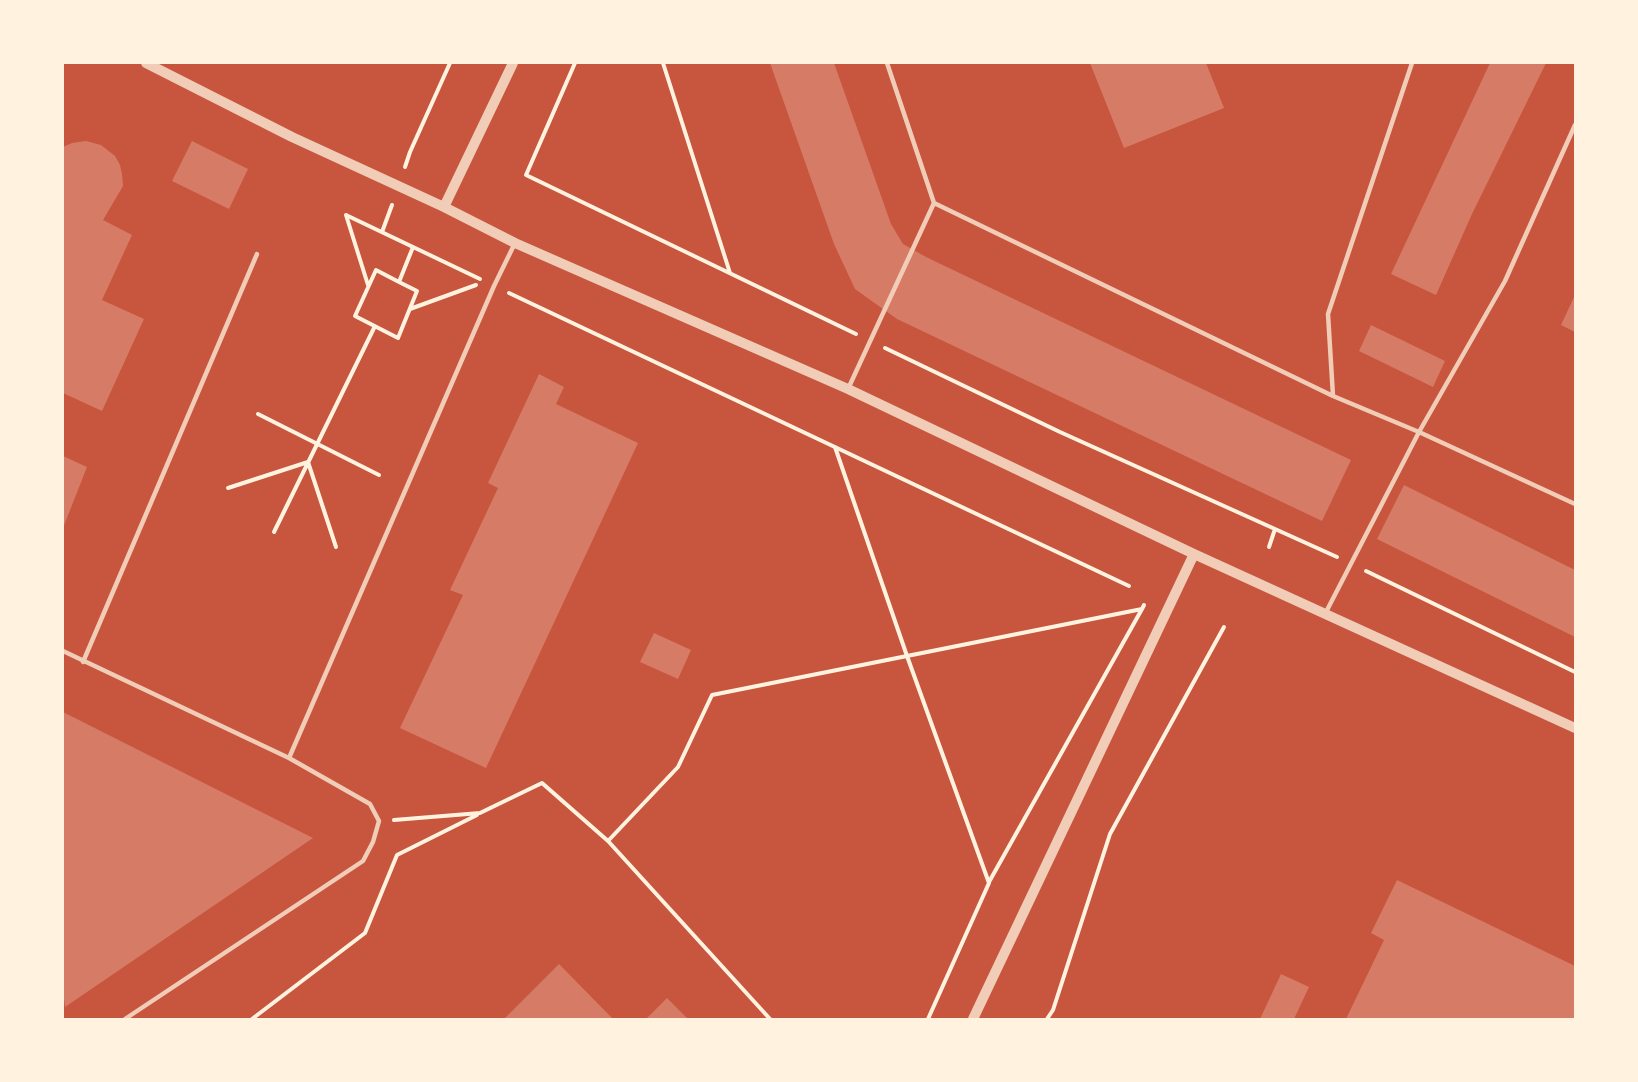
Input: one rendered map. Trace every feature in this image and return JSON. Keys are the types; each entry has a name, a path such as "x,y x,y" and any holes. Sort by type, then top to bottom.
{"street":[{"path":"146,63 292,137 444,207 515,243 848,389 1194,554 1575,728"},
{"path":"444,207 513,63"},
{"path":"973,1019 1194,554"}],"lane":[{"path":"848,389 934,203 887,63"},
{"path":"1333,396 1328,314 1412,63"},
{"path":"1325,614 1419,432 1505,281 1575,125"},
{"path":"934,203 1333,396 1419,432 1575,504"},
{"path":"289,758 494,286 515,243"},
{"path":"83,662 257,254"},
{"path":"63,651 289,758 370,804 378,821 374,842 363,861 125,1019"}],"path":[{"path":"382,232 410,152 450,63"},
{"path":"576,63 526,175 1060,432 1351,563 1575,672"},
{"path":"663,63 731,274"},
{"path":"369,286 346,214 486,282 409,309"},
{"path":"399,282 413,248"},
{"path":"376,270 417,291 398,338 355,316 369,286 376,270"},
{"path":"494,286 1129,586"},
{"path":"274,532 375,326"},
{"path":"258,414 379,474"},
{"path":"835,447 989,883"},
{"path":"228,488 308,462"},
{"path":"308,462 336,547"},
{"path":"1269,547 1275,529"},
{"path":"928,1019 989,883 1146,602"},
{"path":"608,841 678,767 712,695 1142,609"},
{"path":"1047,1019 1053,1010 1110,834 1224,627"},
{"path":"252,1019 365,933 397,855 542,783 608,841 770,1019"},
{"path":"378,821 480,813"}],"building":[{"path":"770,63 834,63 891,224 903,244 1351,460 1322,521 897,319 855,289 834,244"},
{"path":"1090,63 1206,63 1224,108 1124,148"},
{"path":"1490,63 1546,63 1472,214 1436,295 1391,274"},
{"path":"86,141 101,145 115,156 120,165 123,186 103,220 132,235 102,300 144,319 102,411 63,393 63,147"},
{"path":"192,141 248,169 229,209 172,181"},
{"path":"1575,295 1575,332 1561,325"},
{"path":"1371,325 1445,361 1433,387 1359,351"},
{"path":"539,374 564,387 556,404 638,443 486,768 400,728 463,595 450,590 498,488 488,483"},
{"path":"63,456 87,467 63,528"},
{"path":"1404,485 1575,570 1575,637 1377,539"},
{"path":"654,633 691,650 678,679 640,662"},
{"path":"63,712 313,838 65,1007 63,989"},
{"path":"1397,880 1575,966 1575,1019 1346,1019 1384,940 1371,933"},
{"path":"559,964 613,1019 504,1019"},
{"path":"1281,974 1309,987 1294,1019 1260,1019"},
{"path":"667,998 688,1019 646,1019"}]}
